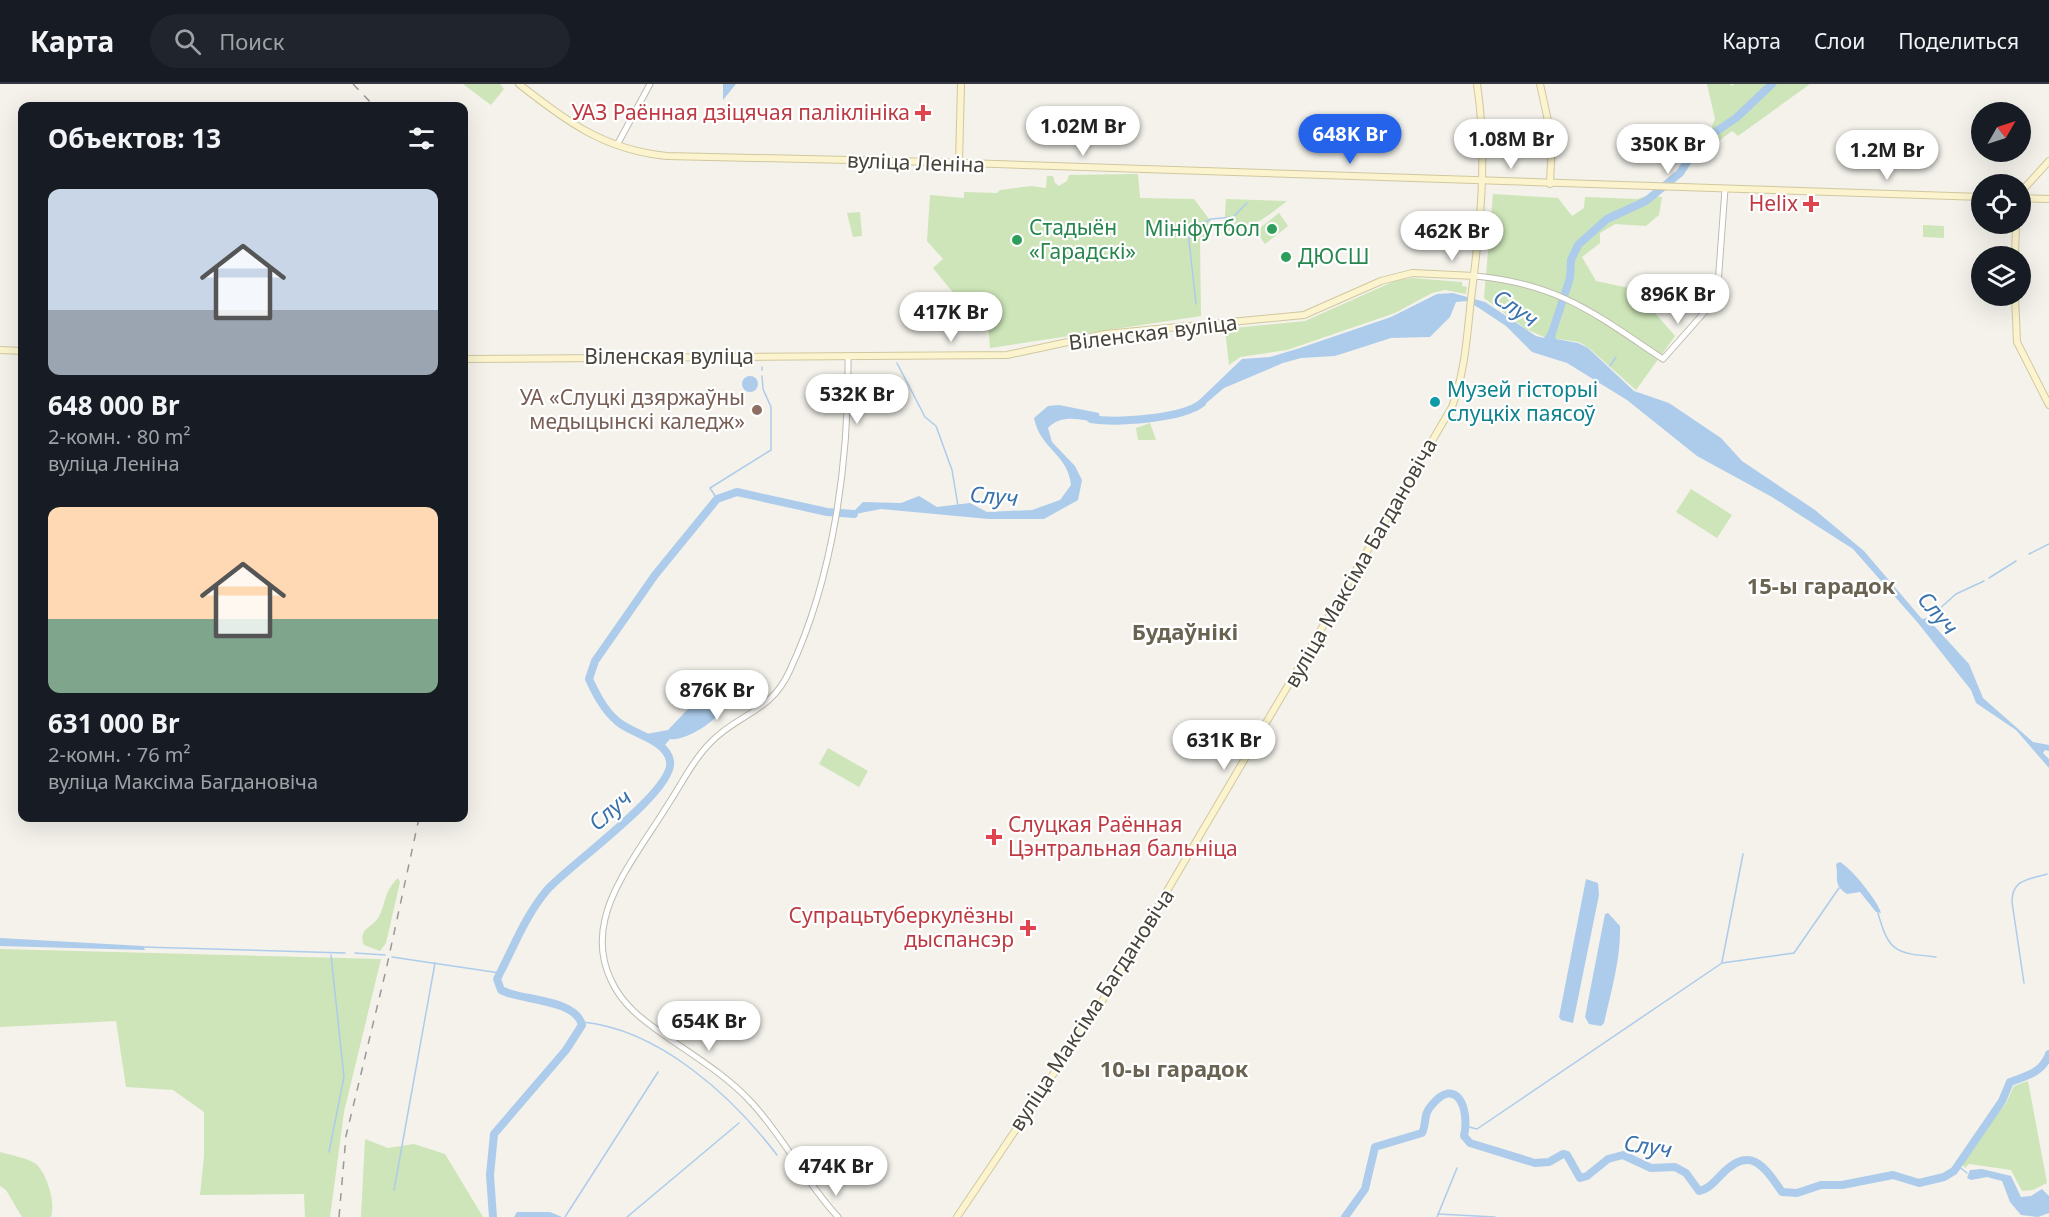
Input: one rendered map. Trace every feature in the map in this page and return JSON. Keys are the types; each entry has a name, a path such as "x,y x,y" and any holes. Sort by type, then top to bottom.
{"main road":[{"name":"вуліца Леніна","path":"519,84 569,123 617,146 667,156 958,163 1971,197"},
{"path":"958,163 961,84"},
{"name":"вуліца Максіма Багдановіча","path":"957,1217 1125,964 1452,407 1463,368 1484,182 1484,131 1478,84"},
{"path":"1540,84 1552,139 1550,184"},
{"path":"2031,181 2049,161"},
{"path":"2031,198 2049,199"},
{"name":"Віленская вуліца","path":"468,359 1007,355 1105,334 1304,315 1381,281 1412,273 1474,276"},
{"path":"2015,306 2017,342 2049,405"},
{"path":"0,350 18,351"}],"street":[{"path":"617,146 650,84"},
{"path":"1474,276 1523,284 1570,300 1597,314 1663,359 1717,298 1725,189"},
{"path":"838,1217 816,1192 750,1101 708,1066 645,1022 621,998 606,969 602,933 606,913 615,893 704,749 721,733 760,709 785,681 811,614 833,534 848,403 848,357"}],"green space":[{"path":"463,84 500,84 504,89 491,105"},
{"path":"1707,84 1730,84 1732,86 1735,84 1810,84 1738,136 1732,131 1716,143 1710,131 1715,119"},
{"path":"1138,174 1140,198 1194,199 1215,227 1200,240 1201,316 990,348 987,312 979,311 963,302 933,268 943,259 927,241 930,195 964,198 964,192 997,193 1000,190 1031,186 1046,188 1047,176 1053,176 1055,183 1059,186 1067,181 1069,175"},
{"path":"1493,194 1558,198 1572,216 1584,208 1585,197 1638,199 1645,196 1662,197 1659,215 1646,226 1615,224 1600,233 1600,243 1582,257 1596,281 1634,289 1675,336 1636,390 1579,342 1544,337 1526,329 1484,298"},
{"path":"1226,199 1287,201 1250,226 1224,231"},
{"path":"860,212 862,236 853,237 847,213"},
{"name":"Мініфутбол","path":"1279,213 1288,226 1265,244 1256,231"},
{"path":"1923,225 1944,226 1944,238 1923,237"},
{"path":"1412,278 1462,282 1462,286 1467,287 1466,294 1445,290 1432,293 1395,313 1287,350 1240,357 1229,365 1225,329 1305,321 1397,280"},
{"path":"1150,423 1156,440 1138,440 1136,428"},
{"path":"1691,489 1732,515 1717,538 1676,512"},
{"path":"828,748 868,771 859,787 819,764"},
{"path":"398,878 400,882 386,943 380,951 364,945 363,935 378,918 390,888"},
{"path":"0,949 381,959 344,1112 330,1217 305,1217 304,1194 200,1195 204,1156 204,1112 173,1090 126,1087 116,1021 0,1027"},
{"path":"2028,1081 2047,1183 2033,1190 2022,1191 2011,1170 1969,1164 1965,1168 1961,1163 2006,1103 2014,1086"},
{"path":"365,1139 388,1148 414,1144 445,1154 483,1217 361,1217"},
{"path":"0,1152 28,1160 40,1169 47,1181 51,1197 51,1217 22,1217 6,1190 0,1186"}],"water":[{"path":"723,84 736,84 723,100"},
{"name":"Случ","path":"1453,293 1485,302 1536,336 1544,338 1549,331 1554,333 1556,339 1578,343 1588,348 1634,391 1669,403 1721,438 1742,461 1815,510 1864,551 1922,619 1927,618 1969,664 1983,698 2033,742 2049,745 2049,751 2045,750 2043,753 2049,759 2049,768 2016,730 1976,703 1971,690 1918,623 1853,549 1772,497 1697,456 1627,400 1567,363 1532,352 1506,326 1467,301 1456,302 1450,317 1430,337 1391,338 1335,356 1301,358 1283,363 1224,388 1197,411 1194,405 1242,359 1270,357 1300,348 1391,317 1437,294"},
{"path":"747,376 753,376 758,384 756,390 747,392 742,387 742,381"},
{"path":"1059,405 1099,413 1100,423 1066,419 1048,428 1052,442 1075,466 1082,480 1078,500 1044,519 989,519 881,509 845,516 845,511 855,510 863,502 901,503 919,496 937,507 970,503 987,512 1032,510 1060,500 1071,485 1069,474 1060,458 1037,429 1034,418 1048,406"},
{"path":"712,696 721,696 725,702 723,708 719,715 694,733 670,739 662,748 641,735 668,730 687,710"},
{"path":"1840,862 1864,885 1881,913 1876,912 1860,892 1847,894 1839,887 1836,864"},
{"path":"1586,879 1598,883 1599,895 1573,1023 1561,1020 1559,1017"},
{"path":"1608,913 1620,926 1620,938 1612,987 1604,1023 1601,1026 1589,1024 1585,1017 1605,914"},
{"path":"0,938 143,946 145,950 0,946"},
{"path":"1982,1169 2011,1176 2021,1197 2031,1196 2042,1189 2049,1196 2049,1213 2038,1217 2021,1215 2010,1202 2002,1181 1987,1177 1971,1180 1967,1178 1970,1170"},
{"path":"517,1212 550,1212 562,1217 514,1217"}],"waterway":[{"path":"1549,342 1570,278 1571,260 1578,245 1607,219 1646,201 1680,173 1699,143 1736,118 1772,84"},
{"path":"1196,304 1188,231 1211,219 1233,217 1247,203"},
{"path":"1610,366 1616,357"},
{"path":"897,363 925,417 936,426 952,470 958,506"},
{"path":"717,499 710,488 771,450 771,407 763,389 762,376"},
{"name":"Случ","path":"1091,419 1148,419 1180,413 1202,403"},
{"name":"Случ","path":"493,1217 490,1175 494,1134 566,1050 582,1025 577,1016 558,1005 501,990 497,979 527,920 547,890 639,808 667,774 670,761 662,747 623,726 604,707 589,679 595,661 655,575 717,499 737,492 827,512 854,514"},
{"path":"2029,554 2049,544"},
{"path":"1989,578 2016,561"},
{"path":"1928,619 1956,594 1984,581"},
{"path":"1722,962 1743,854"},
{"path":"2024,983 2012,902 2013,894 2022,882 2047,874"},
{"path":"1465,1126 1477,1129 1722,963 1794,953 1839,888"},
{"path":"1878,913 1886,936 1896,948 1903,952 1936,957"},
{"path":"142,947 345,953"},
{"path":"355,953 385,955"},
{"path":"329,1152 344,1077 331,955"},
{"path":"392,957 500,973"},
{"path":"394,1190 435,963"},
{"path":"582,1022 611,1027 639,1037 692,1069 738,1110 777,1155"},
{"name":"Случ","path":"1345,1217 1365,1189 1375,1147 1422,1133 1429,1109 1440,1097 1448,1094 1460,1099 1465,1116 1464,1136 1470,1143 1535,1163 1549,1162 1563,1154 1567,1155 1580,1178 1587,1176 1608,1159 1623,1155 1651,1168 1675,1167 1686,1173 1699,1191 1706,1189 1731,1166 1748,1160 1762,1167 1782,1192 1797,1193 1821,1185 1842,1185 1893,1175 1919,1183 1944,1177 1954,1171 2002,1101 2010,1082 2039,1069 2049,1054"},
{"path":"565,1217 658,1072"},
{"path":"627,1217 739,1123"},
{"path":"1958,1166 1967,1173"},
{"path":"1437,1217 1457,1168"},
{"path":"1438,1214 1495,1217"}],"railway":[{"path":"353,84 370,102"},
{"path":"339,1217 346,1136 386,970 418,822"}],"place":[{"name":"УАЗ Раённая дзіцячая паліклініка","path":"923,113"},
{"name":"Helix","path":"1811,204"},
{"name":"Мініфутбол","path":"1272,229"},
{"name":"Стадыён «Гарадскі»","path":"1017,240"},
{"name":"ДЮСШ","path":"1286,257"},
{"name":"Музей гісторыі слуцкіх паясоў","path":"1435,402"},
{"name":"УА «Слуцкі дзяржаўны медыцынскі каледж»","path":"757,410"},
{"name":"Слуцкая Раённая Цэнтральная бальніца","path":"994,837"},
{"name":"Супрацьтуберкулёзны дыспансэр","path":"1028,928"}],"district":[{"name":"15-ы гарадок","path":"1821,586"},
{"name":"Будаўнікі","path":"1185,632"},
{"name":"10-ы гарадок","path":"1174,1069"}]}
